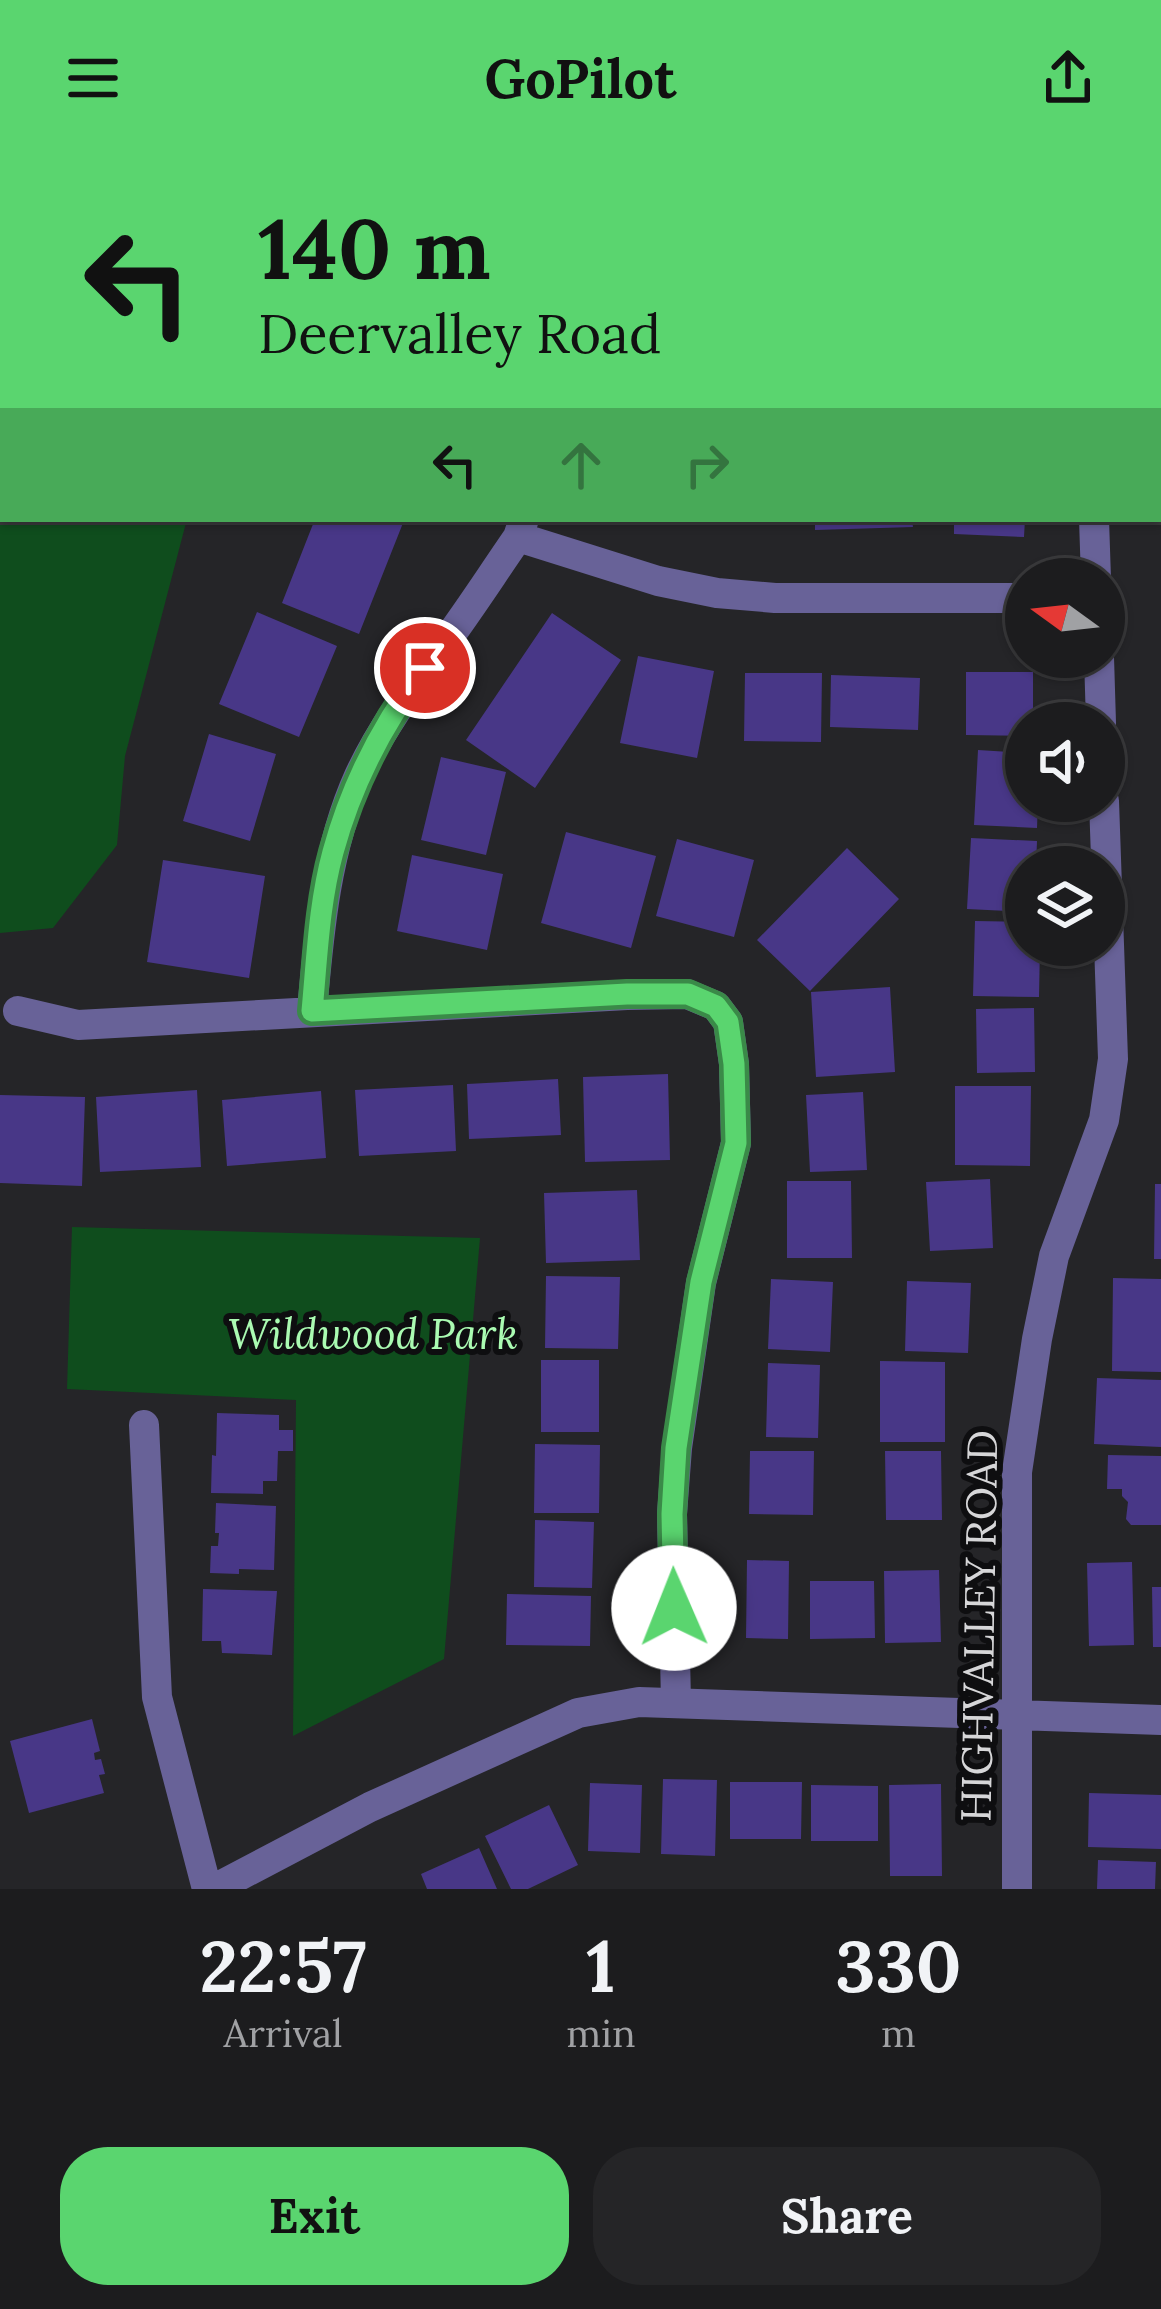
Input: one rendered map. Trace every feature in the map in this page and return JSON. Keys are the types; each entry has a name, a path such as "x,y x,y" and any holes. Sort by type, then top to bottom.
{"street":[{"path":"1094,522 1095,558"},
{"path":"312,1011 332,854 358,776 405,694 521,528 658,581 717,593 775,598 1005,598"},
{"name":"HIGHVALLEY ROAD","path":"1017,1889 1017,1472 1054,1256 1104,1120 1113,1059 1105,822"},
{"path":"18,1011 78,1025 627,994 688,994 716,1006 728,1022 736,1143 701,1282 676,1448 672,1514 676,1702"},
{"path":"144,1425 158,1697 210,1889 370,1807 578,1713 639,1702 1161,1720"}],"green space":[{"path":"0,522 186,522 125,756 117,845 53,928 0,933"},
{"name":"Wildwood Park","path":"72,1227 480,1238 444,1659 293,1736 296,1400 67,1389"}],"building":[{"path":"314,522 403,523 359,634 282,603"},
{"path":"815,522 912,522 913,527 815,530"},
{"path":"954,522 1025,522 1024,537 954,534"},
{"path":"257,612 337,646 299,737 219,704"},
{"path":"552,613 621,660 535,788 466,740"},
{"path":"638,656 714,671 697,758 620,743"},
{"path":"966,672 1033,678 1033,702 1005,702 1005,736 966,735"},
{"path":"745,673 822,673 821,742 744,741"},
{"path":"831,675 920,678 918,730 830,727"},
{"path":"209,734 276,754 250,841 183,821"},
{"path":"978,750 1005,752 1005,822 1037,822 1037,828 974,825"},
{"path":"441,757 506,772 486,855 421,840"},
{"path":"566,832 656,856 631,948 541,923"},
{"path":"971,838 1037,841 1037,846 1005,846 1005,911 967,909"},
{"path":"677,839 754,860 734,937 656,916"},
{"path":"847,848 899,899 810,991 757,940"},
{"path":"412,855 503,874 487,950 397,931"},
{"path":"163,860 265,876 249,978 147,962"},
{"path":"975,921 1005,922 1005,966 1040,966 1039,997 973,996"},
{"path":"890,987 895,1072 816,1077 811,992"},
{"path":"1034,1008 1035,1072 977,1073 976,1009"},
{"path":"668,1074 670,1160 585,1162 583,1077"},
{"path":"558,1079 561,1135 469,1139 467,1084"},
{"path":"453,1085 456,1151 359,1156 355,1090"},
{"path":"955,1086 1031,1086 1030,1166 955,1165"},
{"path":"197,1090 201,1167 100,1172 96,1097"},
{"path":"321,1091 326,1158 227,1166 222,1100"},
{"path":"863,1092 867,1170 810,1172 806,1095"},
{"path":"0,1095 85,1097 82,1186 0,1183"},
{"path":"990,1179 993,1248 930,1251 926,1182"},
{"path":"787,1181 851,1181 852,1258 787,1258"},
{"path":"1155,1184 1161,1184 1161,1259 1154,1259"},
{"path":"637,1190 640,1260 546,1263 544,1193"},
{"path":"546,1276 620,1277 618,1349 545,1348"},
{"path":"1113,1278 1161,1279 1161,1372 1112,1371"},
{"path":"771,1279 833,1282 830,1352 768,1349"},
{"path":"907,1281 971,1283 968,1353 905,1351"},
{"path":"541,1360 599,1360 599,1432 541,1432"},
{"path":"880,1361 945,1362 945,1442 880,1442"},
{"path":"768,1363 820,1365 818,1438 766,1437"},
{"path":"1097,1378 1161,1380 1161,1447 1094,1444"},
{"path":"217,1413 279,1415 279,1430 293,1430 293,1451 278,1451 277,1481 263,1481 263,1494 211,1493"},
{"path":"535,1444 600,1445 599,1513 534,1513"},
{"path":"750,1451 814,1451 813,1515 749,1514"},
{"path":"885,1451 941,1451 942,1520 886,1520"},
{"path":"1108,1455 1161,1456 1161,1525 1131,1525 1126,1519 1128,1502 1122,1489 1107,1489"},
{"path":"216,1503 276,1506 274,1570 210,1573 211,1546 218,1546"},
{"path":"535,1520 594,1522 592,1588 534,1587"},
{"path":"747,1560 789,1561 788,1639 746,1638"},
{"path":"1132,1562 1134,1645 1089,1646 1087,1563"},
{"path":"939,1570 941,1642 885,1643 884,1571"},
{"path":"810,1581 874,1581 875,1638 810,1639"},
{"path":"1152,1587 1161,1587 1161,1647 1153,1647"},
{"path":"203,1589 277,1591 272,1655 222,1653 221,1641 202,1641"},
{"path":"507,1594 591,1596 590,1646 506,1645"},
{"path":"92,1719 100,1751 94,1753 95,1760 101,1759 105,1774 99,1775 104,1793 29,1813 10,1741"},
{"path":"663,1779 717,1780 715,1856 661,1854"},
{"path":"730,1782 802,1782 801,1839 730,1839"},
{"path":"590,1783 642,1785 640,1853 588,1851"},
{"path":"941,1784 942,1876 890,1876 889,1785"},
{"path":"811,1785 878,1786 878,1841 811,1841"},
{"path":"1089,1793 1161,1795 1161,1849 1088,1847"},
{"path":"549,1805 578,1865 528,1889 511,1889 485,1836"},
{"path":"479,1848 497,1889 427,1889 421,1874"},
{"path":"1098,1860 1156,1862 1155,1889 1097,1889"}],"route":[{"path":"425,668 358,776 332,854 312,1011 688,994 716,1006 728,1022 736,1143 701,1282 676,1448 674,1608"}]}
